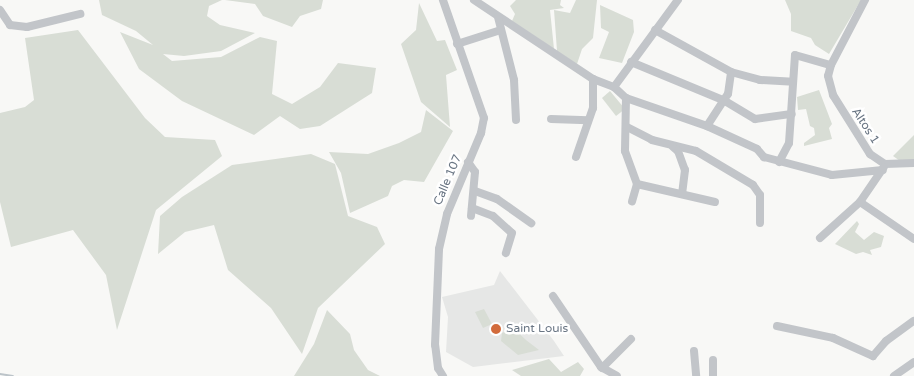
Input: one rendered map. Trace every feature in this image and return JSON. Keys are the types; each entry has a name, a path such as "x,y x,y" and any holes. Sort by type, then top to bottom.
{"street":[{"path":"2,0 0,8 10,25 28,26 80,14"},
{"name":"Calle 107","path":"443,376 438,368 435,345 439,249 446,214 484,118 457,44 444,0"},
{"path":"474,0 593,79 614,87 626,98 707,126 779,162 832,175 914,163"},
{"path":"614,87 654,30 678,0"},
{"path":"779,162 789,142 795,56 831,65 865,0"},
{"path":"498,17 517,94 516,120"},
{"path":"457,44 501,30"},
{"path":"654,30 731,72 760,80 794,82"},
{"path":"631,62 725,102 755,119 792,114"},
{"name":"Altos 1","path":"831,65 828,76 833,95 870,154 884,167"},
{"path":"707,126 725,102 731,72"},
{"path":"576,157 593,108 593,79"},
{"path":"626,98 627,127 625,151 637,184 632,201"},
{"path":"552,120 588,120"},
{"path":"627,127 633,133 669,145 696,151 752,185 760,195 760,223"},
{"path":"669,145 678,150 685,170 682,193"},
{"path":"468,162 475,168 475,191 472,212 493,216 512,233 506,253"},
{"path":"820,238 860,202 884,167"},
{"path":"637,184 715,202"},
{"path":"475,191 497,199 531,223"},
{"path":"860,202 914,239"},
{"path":"553,296 602,368 617,376"},
{"path":"777,326 828,336 873,356 886,341 914,321"},
{"path":"602,368 631,339"},
{"path":"694,351 696,376"},
{"path":"713,360 713,376"},
{"path":"894,376 914,362"}],"shaded area":[{"path":"99,0 222,0 209,6 207,16 220,25 255,33 221,51 184,56 163,54 172,61 221,57 260,37 277,41 272,94 292,104 320,87 338,63 376,68 372,93 320,126 300,129 280,116 254,135 182,101 139,69 120,32 153,45 136,31 102,15"},
{"path":"225,0 323,0 321,9 300,16 292,27 263,16 255,4"},
{"path":"516,0 561,0 560,5 564,8 550,10 554,49 512,21 515,14 510,6"},
{"path":"576,0 597,0 593,38 582,49 577,64 557,51 554,10 570,13"},
{"path":"785,0 861,0 829,54 815,45 811,38 791,31 791,14"},
{"path":"419,3 437,41 445,40 457,70 446,75 450,127 421,102 401,44 416,30"},
{"path":"600,5 633,20 634,32 622,63 599,58 609,32 601,28"},
{"path":"78,30 145,118 165,137 215,140 222,156 156,210 117,330 106,275 73,230 11,247 0,202 0,113 25,107 34,100 25,38"},
{"path":"819,90 832,124 829,128 832,139 804,146 804,143 815,135 814,128 810,126 806,109 798,110 797,97"},
{"path":"610,91 625,109 616,116 602,98"},
{"path":"426,110 453,131 424,182 404,180 392,186 388,196 350,213 341,173 329,152 368,154 399,143 421,132"},
{"path":"914,135 914,160 900,161 893,156"},
{"path":"311,154 335,164 348,216 377,227 385,244 318,308 302,354 271,308 228,270 214,225 185,232 158,254 160,216 182,197 232,165"},
{"path":"857,221 859,224 855,232 864,240 874,232 884,236 881,247 870,250 872,255 863,252 856,254 835,244"},
{"name":"Saint Louis","path":"500,271 564,356 473,367 446,352 448,317 442,297 494,285"},
{"path":"484,309 492,324 483,328 475,312"},
{"path":"327,310 350,334 354,350 368,370 380,376 294,376 314,344"},
{"path":"513,328 539,350 518,355 501,341 502,333"},
{"path":"549,359 561,372 578,362 584,369 580,376 521,376 512,370"}],"waterway":[{"path":"0,374 13,376"}],"place":[{"name":"Saint Louis","path":"496,329"}]}
